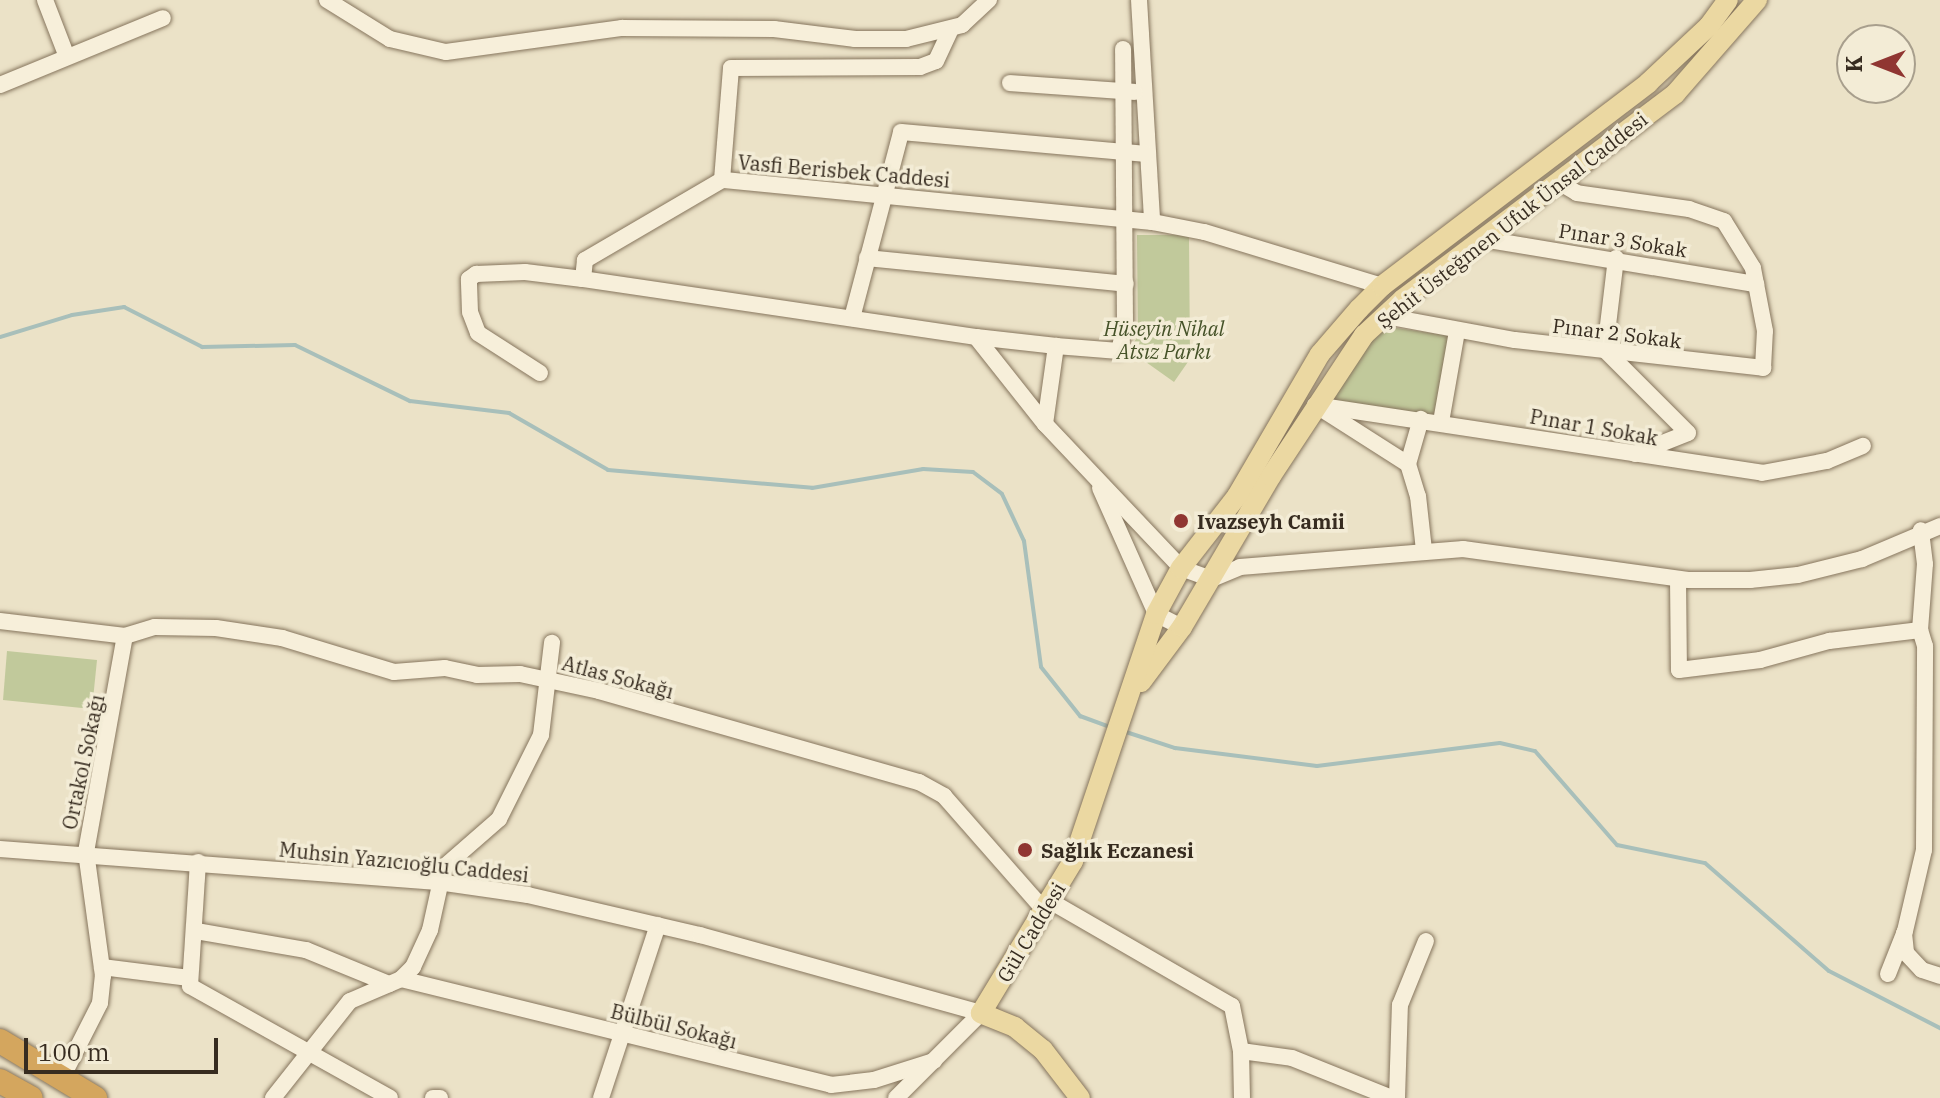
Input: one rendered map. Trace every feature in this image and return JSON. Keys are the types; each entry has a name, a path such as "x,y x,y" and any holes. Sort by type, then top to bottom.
{"highway":[{"path":"0,1041 95,1098"},
{"path":"0,1081 31,1098"}],"main road":[{"name":"Şehit Üsteğmen Ufuk Ünsal Caddesi","path":"1181,568 1237,496 1320,354 1359,309 1380,288 1648,83 1709,26 1728,0"},
{"name":"Şehit Üsteğmen Ufuk Ünsal Caddesi","path":"1212,579 1315,405 1385,316 1675,94 1757,0"},
{"path":"1359,309 1385,316 1380,288"},
{"name":"Gül Caddesi","path":"981,1013 1073,861 1134,691 1156,614 1181,568"},
{"name":"Gül Caddesi","path":"1134,691 1182,627 1212,579"},
{"path":"981,1013 1015,1027 1043,1050 1080,1098"}],"street":[{"path":"45,0 67,57"},
{"path":"327,0 390,39 446,52 622,28 774,29 881,41 951,29"},
{"path":"722,180 731,68 920,67 936,61 951,29 989,0"},
{"path":"1139,0 1152,222"},
{"path":"0,85 163,18"},
{"path":"540,373 478,333 470,312 469,279 476,274 525,272 976,337 1119,351 1128,221 1123,49"},
{"path":"1010,83 1145,93"},
{"path":"852,318 882,193 901,132 1147,154"},
{"name":"Vasfi Berisbek Caddesi","path":"583,279 585,260 722,180 882,193 1152,222 1204,232 1380,288"},
{"path":"1559,182 1577,193 1689,209 1724,221 1753,268 1756,284"},
{"name":"Pınar 3 Sokak","path":"1483,239 1616,258 1756,284"},
{"path":"867,258 1126,284"},
{"path":"1616,258 1605,350 1688,433 1633,455"},
{"name":"Pınar 2 Sokak","path":"1385,316 1457,331 1763,368 1765,331 1756,284"},
{"path":"1441,422 1457,331"},
{"path":"976,337 1045,424 1098,483 1181,568 1212,579 1240,567 1424,550 1505,551 1678,579 1798,575 1862,559 1921,530 1940,526"},
{"path":"1045,424 1056,346"},
{"path":"1315,405 1408,464"},
{"name":"Pınar 1 Sokak","path":"1315,405 1762,473 1827,461 1863,446"},
{"path":"1421,419 1408,464 1418,496 1424,550"},
{"path":"1098,483 1156,614 1182,627"},
{"path":"1888,974 1904,932 1924,850 1933,791 1925,646 1920,630 1925,564 1921,530"},
{"path":"1678,579 1679,670 1760,660 1829,641 1920,630"},
{"name":"Atlas Sokağı","path":"0,621 125,636 155,627 216,628 282,638 394,672 445,668 545,679 919,782 944,796 1047,906 1232,1006 1241,1051 1242,1098"},
{"name":"Ortakol Sokağı","path":"62,1078 100,1003 102,967 86,852 125,636"},
{"path":"273,1098 308,1050 350,1001 395,982 423,949 438,882 461,847 499,819 541,735 545,679 552,643"},
{"name":"Muhsin Yazıcıoğlu Caddesi","path":"0,849 86,852 438,882 528,895 658,925 981,1013"},
{"path":"198,862 196,931 189,978 197,993 308,1050 390,1098"},
{"path":"601,1098 619,1032 658,925"},
{"name":"Bülbül Sokağı","path":"196,931 306,950 395,982 619,1032 831,1085 874,1080 936,1061"},
{"path":"1904,932 1906,953 1922,970 1940,976"},
{"path":"1241,1051 1292,1058 1394,1098 1400,1005 1426,941"},
{"path":"102,967 189,978"},
{"name":"Gül Caddesi","path":"896,1098 981,1013"},
{"path":"433,1098 440,1098"}],"green space":[{"name":"Hüseyin Nihal Atsız Parkı","path":"1137,235 1189,235 1190,359 1174,382 1129,350 1138,336"},
{"path":"1389,327 1452,336 1435,417 1330,401 1379,329"},
{"path":"7,651 97,660 92,709 3,700"}],"waterway":[{"path":"0,337 72,315 124,307 202,347 295,345 410,401 509,413 608,470 812,488 923,469 973,472 1002,494 1024,541 1041,667 1080,716 1111,727"},
{"path":"1123,731 1175,748 1317,766 1500,743 1535,751 1617,845 1705,863 1829,971 1940,1028"}],"place":[{"name":"Ivazseyh Camii","path":"1181,521"},
{"name":"Sağlık Eczanesi","path":"1025,850"}]}
